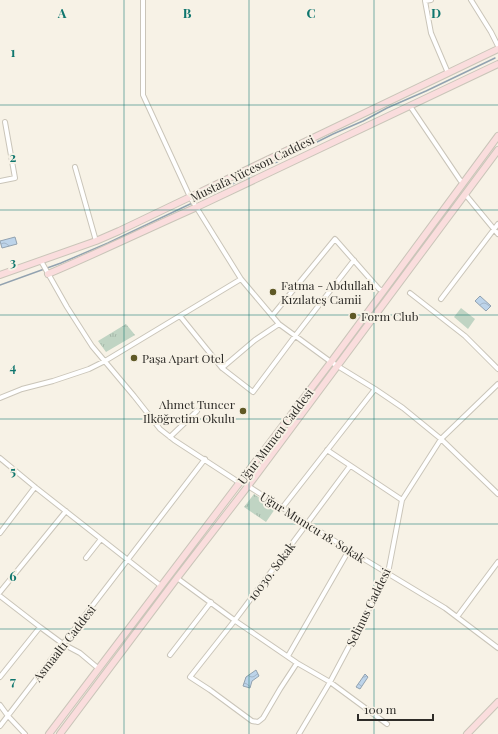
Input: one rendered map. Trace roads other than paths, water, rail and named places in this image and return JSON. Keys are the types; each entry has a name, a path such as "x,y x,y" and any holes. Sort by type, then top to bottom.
{"main road":[{"name":"Mustafa Yüceson Caddesi","path":"47,272 100,252 166,220 193,202 498,48"},
{"name":"Mustafa Yüceson Caddesi","path":"0,275 96,241 193,202 410,106 498,64"},
{"name":"Uğur Mumcu Caddesi","path":"49,734 332,362 498,136"},
{"name":"Uğur Mumcu Caddesi","path":"60,734 338,366 498,150"},
{"path":"467,734 498,702"}],"street":[{"path":"143,0 143,95 193,202 241,279 279,324 332,362 403,408 441,439 498,494"},
{"path":"431,0 425,1 431,33 448,73"},
{"path":"471,0 491,32 498,48"},
{"path":"410,106 463,183"},
{"path":"0,181 15,178 5,122"},
{"path":"75,167 96,241"},
{"path":"466,194 498,234"},
{"path":"440,299 498,224"},
{"path":"272,316 335,239 379,289 384,291"},
{"path":"180,316 222,368 253,392 354,260"},
{"path":"41,261 92,346 160,429 240,483"},
{"path":"0,398 22,389 53,381 89,369 105,361 241,279"},
{"path":"410,293 464,336 498,370"},
{"path":"222,368 254,340 279,324"},
{"name":"Selinus Caddesi","path":"299,734 330,682 388,573 402,500 441,439 498,384"},
{"path":"282,508 375,389"},
{"path":"170,437 197,411"},
{"path":"327,450 402,500"},
{"path":"0,458 101,540 161,586"},
{"name":"Asmaaltı Caddesi","path":"0,726 205,459"},
{"name":"10030. Sokak","path":"297,663 262,720 258,722 252,721 190,677 235,620 350,466"},
{"name":"Uğur Mumcu 18. Sokak","path":"248,486 349,550 445,608 498,648"},
{"path":"0,533 35,487"},
{"path":"0,592 66,511"},
{"path":"86,558 101,540"},
{"path":"288,656 349,550"},
{"path":"457,617 498,562"},
{"path":"177,578 297,663 330,682 387,724"},
{"path":"0,596 63,644 80,653 99,669"},
{"path":"170,655 211,602"},
{"path":"0,677 40,627"},
{"path":"0,705 25,734"}],"water":[{"path":"15,237 17,244 2,248 0,241"},
{"path":"480,296 491,306 486,311 475,301"},
{"path":"256,670 259,676 252,681 250,688 243,686 246,677"},
{"path":"365,674 368,677 360,689 356,687"}],"waterway":[{"path":"0,285 61,263 108,243 245,178 333,134 363,121 387,108 495,58"}],"place":[{"name":"Fatma - Abdullah Kızılateş Camii","path":"273,292"},
{"name":"Form Club","path":"353,316"},
{"name":"Paşa Apart Otel","path":"134,358"},
{"name":"Ahmet Tuncer Ilköğretim Okulu","path":"243,411"}]}
